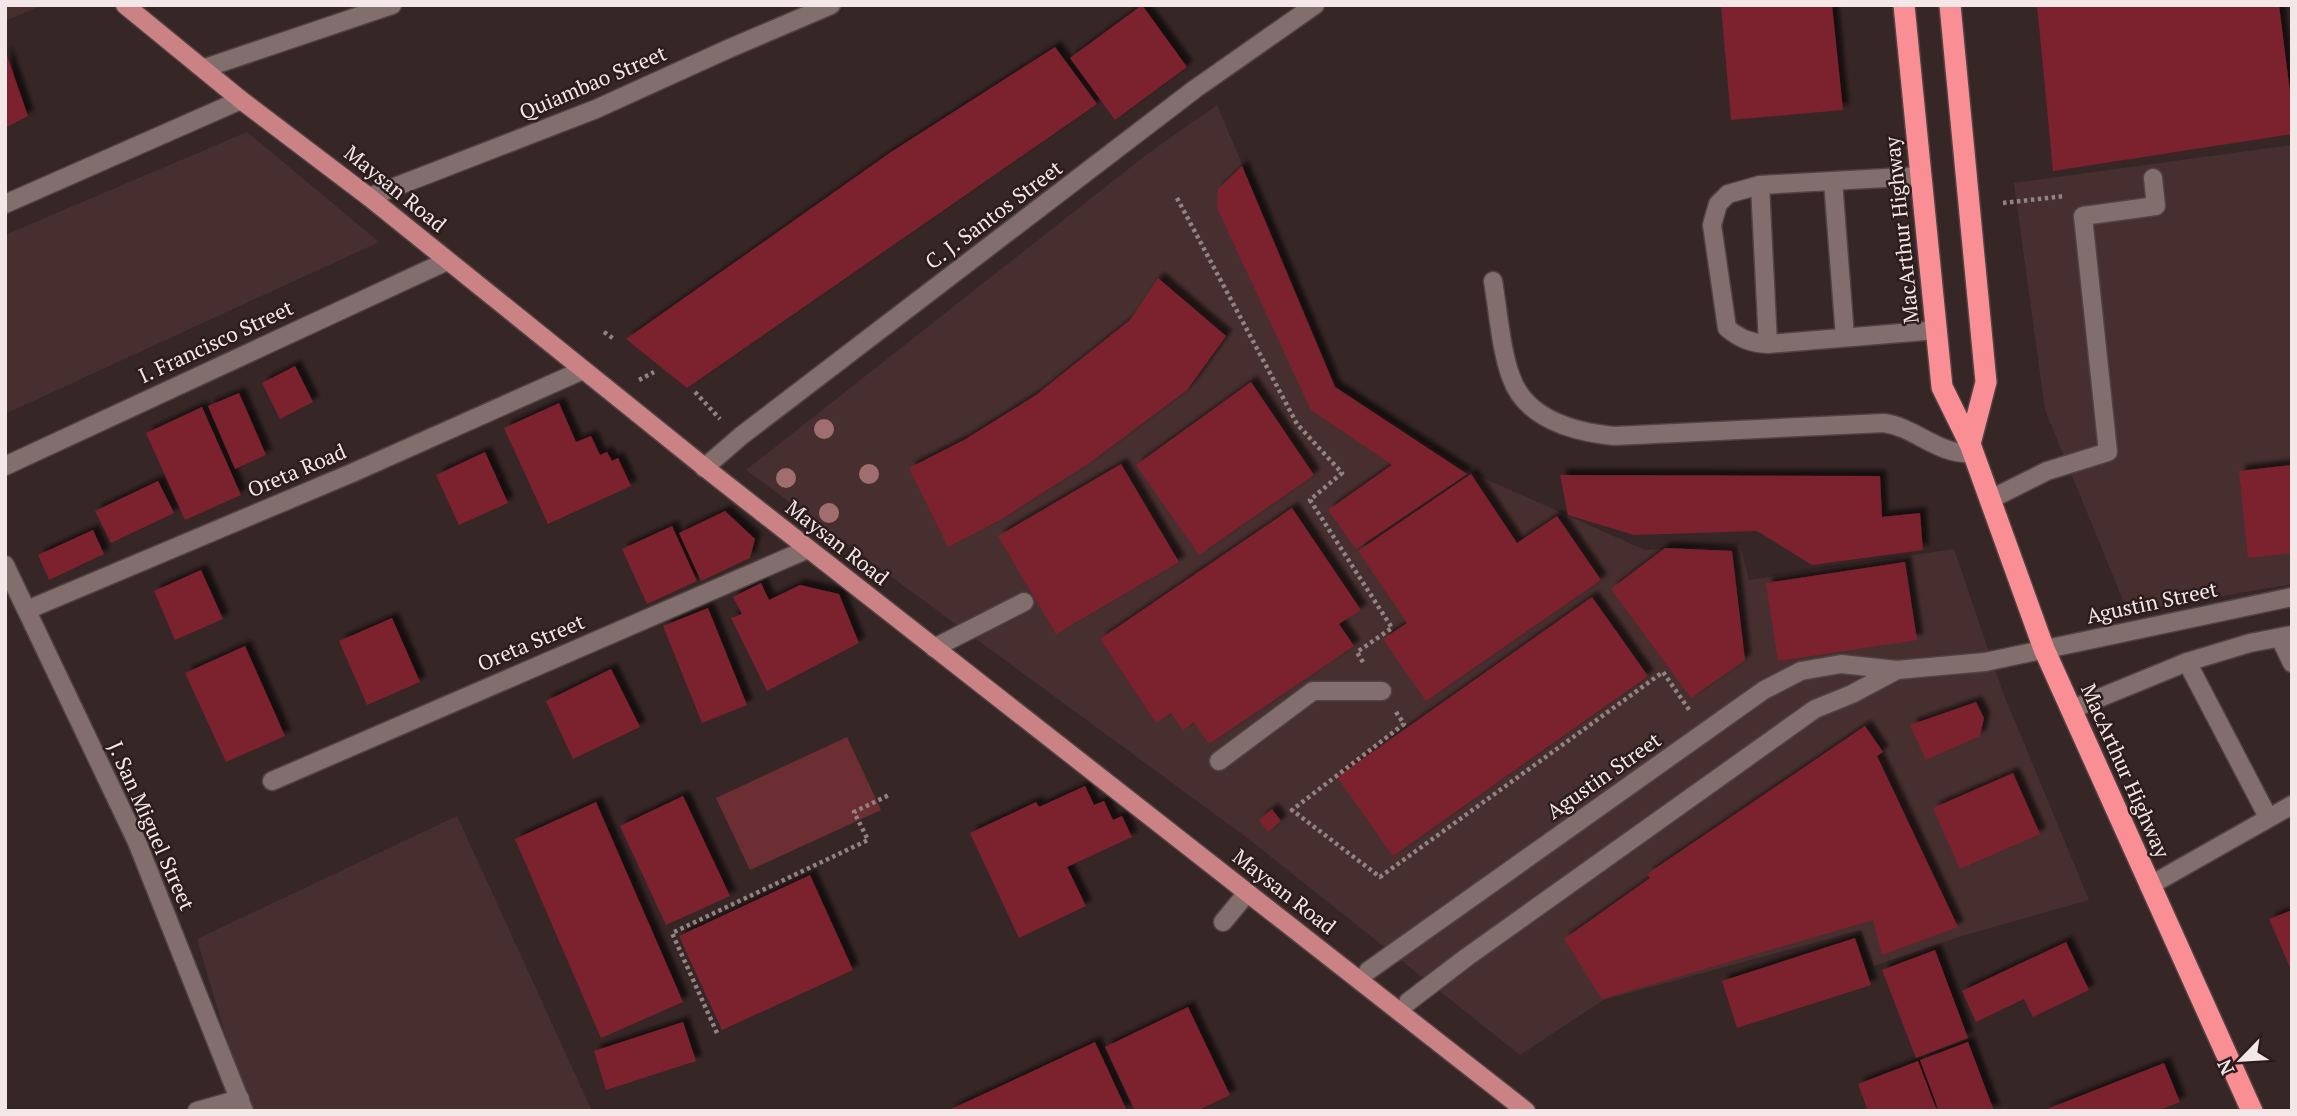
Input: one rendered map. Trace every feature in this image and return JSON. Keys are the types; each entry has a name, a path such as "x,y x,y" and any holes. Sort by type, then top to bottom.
{"highway":[{"name":"MacArthur Highway","path":"1904,5 1942,387 1972,448 2044,649 2070,710 2252,1111"},
{"path":"1950,5 1986,382 1972,448"}],"main road":[{"name":"Maysan Road","path":"125,5 242,100 369,197 704,468 1247,893 1403,1006 1526,1111"}],"street":[{"path":"205,68 392,5"},
{"name":"Quiambao Street","path":"369,197 596,109 831,5"},
{"name":"C. J. Santos Street","path":"704,468 741,436 1195,89 1315,5"},
{"path":"5,204 242,100"},
{"path":"1921,176 1760,184 1728,194 1718,204 1712,225 1727,328 1737,337 1752,344 1768,344 1937,330"},
{"path":"1989,499 2047,471 2108,452 2083,216 2156,206 2153,178"},
{"path":"1833,181 1845,337"},
{"path":"1760,184 1768,344"},
{"name":"I. Francisco Street","path":"5,466 447,261"},
{"path":"1493,281 1511,378 1528,403 1553,422 1567,428 1583,433 1614,436 1884,423 1901,427 1943,449 1957,452 1972,448"},
{"name":"Oreta Road","path":"27,610 352,473 583,370"},
{"name":"Oreta Street","path":"272,781 808,549"},
{"name":"J. San Miguel Street","path":"5,565 137,842 242,1105"},
{"name":"Agustin Street","path":"1363,975 1764,690 1801,671 1841,664 1897,670 1985,662 2292,597"},
{"path":"934,648 1024,601"},
{"path":"2070,710 2187,662 2250,643 2286,636 2292,663"},
{"path":"2187,662 2269,817"},
{"name":"Agustin Street","path":"1403,1006 1467,957 1815,709 1852,694 1897,670"},
{"path":"1219,761 1313,691 1382,691"},
{"path":"2149,886 2217,850 2292,805"},
{"path":"1223,922 1247,893"},
{"path":"197,1111 242,1105"}],"path":[{"path":"1177,198 1297,424 1342,473 1310,500 1392,628 1357,652 1404,724 1292,810 1380,877 1663,672 1704,732"},
{"path":"2003,203 2048,198"},
{"path":"604,331 614,339"},
{"path":"695,392 726,425"},
{"path":"716,1033 672,933 868,840 854,812 889,795"}],"shaded area":[{"path":"5,5 36,5 38,7 5,21"},
{"path":"1217,105 1336,386 1470,472 1645,550 1740,545 1749,580 1954,549 2003,693 2089,900 1965,935 1874,966 1861,930 1603,1000 1520,1055 1250,840 746,470 1146,155"},
{"path":"247,132 379,242 5,414 5,235"},
{"path":"2292,145 2292,584 2128,612 2045,410 2014,183"},
{"path":"847,737 881,810 750,870 716,798"},
{"path":"457,816 592,1111 248,1111 197,939"}],"building":[{"path":"1142,5 1187,67 1115,120 1070,58"},
{"path":"1832,5 1843,110 1731,120 1721,6"},
{"path":"2037,5 2279,5 2292,108 2292,134 2053,171"},
{"path":"1055,47 1097,104 687,388 626,339 891,152"},
{"path":"5,50 28,116 5,128"},
{"path":"1242,166 1335,387 1467,474 1356,549 1328,510 1392,465 1311,410 1217,208 1218,189"},
{"path":"1158,278 1226,336 1187,390 1088,464 1000,520 948,547 909,468 964,440 1036,395 1130,320"},
{"path":"295,366 313,402 280,419 262,383"},
{"path":"1251,382 1314,475 1199,555 1136,465"},
{"path":"239,393 266,455 235,469 208,406"},
{"path":"559,403 576,442 591,436 600,455 607,452 612,461 618,458 631,486 548,524 504,428"},
{"path":"202,407 241,495 185,520 146,433"},
{"path":"485,452 508,503 459,525 436,475"},
{"path":"1121,464 1179,562 1056,634 998,536"},
{"path":"2292,465 2292,553 2248,558 2239,471"},
{"path":"1471,474 1517,543 1557,516 1601,580 1426,701 1383,639 1407,623 1358,551"},
{"path":"1560,475 1880,476 1882,517 1920,513 1923,550 1812,565 1757,531 1634,535 1568,515"},
{"path":"158,481 174,513 111,543 95,511"},
{"path":"1292,508 1361,610 1339,624 1354,646 1209,744 1194,722 1183,730 1171,713 1156,723 1100,639"},
{"path":"725,511 755,539 750,558 701,581 679,533"},
{"path":"672,526 697,581 647,604 622,549"},
{"path":"93,530 104,554 49,580 38,555"},
{"path":"1665,548 1732,551 1745,660 1691,698 1611,589"},
{"path":"1905,562 1917,640 1778,661 1766,583"},
{"path":"201,570 223,619 175,640 154,591"},
{"path":"761,583 769,600 800,585 839,594 859,643 767,691 731,618 742,614 733,597"},
{"path":"1592,597 1648,676 1393,856 1337,777"},
{"path":"708,608 747,705 702,723 663,626"},
{"path":"392,618 420,682 367,705 339,641"},
{"path":"245,646 285,736 226,762 185,673"},
{"path":"611,669 640,727 573,759 546,701"},
{"path":"1976,702 1984,718 1980,736 1926,760 1910,725"},
{"path":"1865,726 1883,752 1877,756 1958,927 1882,955 1873,920 1602,999 1564,939 1650,878 1647,874"},
{"path":"2013,773 2040,834 1960,869 1933,808"},
{"path":"1085,786 1094,805 1104,801 1113,820 1122,816 1132,837 1067,867 1086,906 1019,938 970,833 1036,802 1039,807"},
{"path":"683,796 730,896 666,925 620,826"},
{"path":"596,802 683,1002 601,1038 515,839"},
{"path":"1272,809 1281,821 1268,832 1259,820"},
{"path":"810,875 853,970 722,1030 679,936"},
{"path":"2292,910 2292,972 2269,919"},
{"path":"1855,938 1871,985 1737,1028 1722,981"},
{"path":"2066,942 2089,990 2033,1017 2024,999 1976,1022 1962,991"},
{"path":"1935,950 1968,1038 1916,1058 1882,970"},
{"path":"1188,1007 1230,1095 1197,1111 1135,1111 1105,1047"},
{"path":"683,1022 696,1061 606,1090 594,1051"},
{"path":"1095,1042 1127,1111 947,1111"},
{"path":"1968,1042 1994,1111 1939,1111 1920,1060"},
{"path":"1918,1061 1937,1111 1868,1111 1858,1084"},
{"path":"2164,1063 2180,1102 2157,1111 2042,1111"}]}
